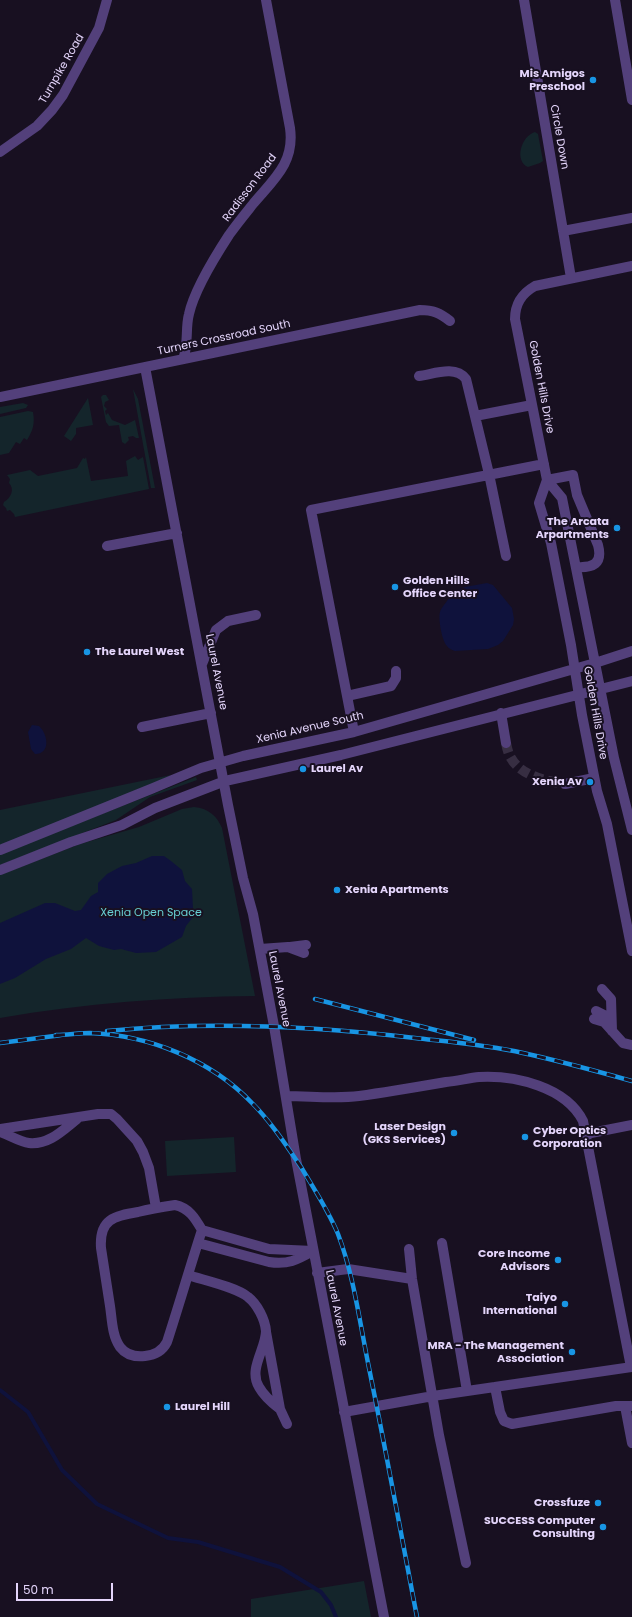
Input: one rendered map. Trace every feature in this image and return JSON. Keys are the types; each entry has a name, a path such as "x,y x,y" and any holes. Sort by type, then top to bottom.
{"street":[{"name":"Turnpike Road","path":"0,152 37,126 59,100 99,28 107,0"},
{"name":"Radisson Road","path":"182,359 186,352 188,315 193,301 212,263 231,233 278,175 288,157 290,147 290,128 266,0"},
{"name":"Circle Down","path":"524,0 571,278"},
{"path":"615,0 632,100"},
{"path":"563,231 632,218"},
{"path":"571,278 632,266"},
{"name":"Golden Hills Drive","path":"571,278 535,286 525,292 520,298 515,311 515,320 547,480 562,498 616,765 632,830"},
{"name":"Turners Crossroad South","path":"0,397 420,310 432,310 441,314 450,321"},
{"name":"Laurel Avenue","path":"145,367 243,878 253,914 260,949 317,1273 384,1617"},
{"path":"420,376 450,371 461,373 468,385 506,556"},
{"path":"475,416 532,405"},
{"path":"354,732 311,510 544,464"},
{"path":"547,480 573,475 577,495 598,545 600,553 599,560 595,564 576,568"},
{"name":"Golden Hills Drive","path":"547,480 539,503 551,543 594,778 607,824 632,951"},
{"path":"107,546 177,533"},
{"path":"202,664 216,630 228,621 256,616"},
{"name":"Xenia Avenue South","path":"0,850 151,790 201,768 221,762 354,732 575,669 632,651"},
{"path":"346,696 391,686 396,678 396,671"},
{"path":"0,870 71,842 122,825 155,808 225,781 341,755 501,713 632,681"},
{"path":"142,727 211,713"},
{"path":"501,713 506,743"},
{"path":"565,784 594,778"},
{"path":"260,949 288,947 305,949"},
{"path":"602,989 611,999 612,1031"},
{"path":"594,1018 604,1022 623,1043 632,1045"},
{"path":"286,1096 358,1096 480,1077 503,1078 526,1082 543,1087 560,1096 578,1112 583,1121 631,1367 433,1396 344,1412"},
{"path":"0,1131 98,1114 111,1114 137,1142 143,1152 149,1168 156,1208"},
{"path":"0,1131 28,1143 40,1143 51,1139 79,1118"},
{"path":"586,1134 632,1125"},
{"path":"202,1230 168,1342 159,1352 146,1356 137,1356 127,1353 121,1349 114,1334 100,1240 107,1222 116,1216 175,1205 189,1211 202,1230 269,1249 313,1251"},
{"path":"198,1243 279,1264 298,1259 313,1251"},
{"path":"442,1243 467,1391"},
{"path":"409,1249 412,1279 440,1435 466,1563"},
{"path":"317,1273 348,1269 412,1279"},
{"path":"188,1275 238,1291 247,1296 261,1315 266,1332 280,1409 287,1424"},
{"path":"266,1332 256,1368 256,1379 258,1387 265,1396 280,1409"},
{"path":"495,1387 500,1412 504,1421 512,1424 616,1406 628,1406 632,1443"}],"green space":[{"path":"535,132 538,134 543,161 528,167 521,160 521,149 526,138"},
{"path":"133,389 138,399 155,488 151,488"},
{"path":"106,395 109,400 105,402 104,406 107,409 105,411 106,415 108,413 112,420 125,425 135,420 139,438 133,436 128,437 129,440 125,444 122,442 119,425 109,426 106,422 101,397"},
{"path":"88,398 93,425 76,428 76,434 71,441 64,436"},
{"path":"23,403 28,405 26,408 0,414 0,407"},
{"path":"28,411 33,412 34,423 27,440 24,438 20,444 16,442 9,453 0,455 0,417"},
{"path":"135,456 138,460 143,457 149,489 15,517 10,510 7,511 3,505 12,491 9,483 10,479 7,475 30,470 38,476 77,468 83,458 85,459 86,457 91,481 128,476 126,461"},
{"path":"171,775 158,782 0,846 0,810"},
{"path":"196,777 197,780 150,797 116,820 0,865 0,854"},
{"name":"Xenia Open Space","path":"194,807 204,809 215,816 222,828 255,996 159,999 64,1008 0,1018 0,875 80,844 139,827 182,809"},
{"path":"234,1137 236,1172 167,1176 165,1141"},
{"path":"364,1581 371,1617 251,1617 251,1599"}],"shaded area":[{"path":"487,583 493,585 512,608 514,619 513,625 503,641 488,649 455,651 451,649 445,643 442,635 440,620 441,610 453,591"},
{"path":"32,725 39,726 46,738 46,747 44,751 35,754 31,749 28,732"},
{"path":"152,856 164,856 182,870 185,881 192,889 193,909 201,914 193,917 186,926 182,937 156,952 136,953 99,946 86,938 71,949 46,959 15,978 0,984 0,923 45,903 55,903 75,911 81,910 91,896 98,892 98,883 107,874 122,866 136,863"}],"waterway":[{"path":"0,1390 28,1412 62,1470 97,1504 168,1538 198,1542 280,1567 321,1592 331,1605 336,1617"}],"tunnel":[{"path":"506,743 511,758 521,769 535,777 565,784"}],"railway":[{"path":"315,999 474,1040"},
{"path":"107,1031 184,1026 261,1026 338,1030 469,1044 510,1050 632,1081"},
{"path":"56,1035 90,1033 134,1039 156,1045 198,1062 218,1074 236,1088 259,1110 301,1167 334,1225 344,1250 356,1300 417,1617"},
{"path":"0,1043 62,1035"}],"place":[{"name":"Mis Amigos Preschool","path":"593,80"},
{"name":"The Arcata Arpartments","path":"617,528"},
{"name":"Golden Hills Office Center","path":"395,587"},
{"name":"The Laurel West","path":"87,652"},
{"name":"Laurel Av","path":"303,769"},
{"name":"Xenia Av","path":"590,782"},
{"name":"Xenia Apartments","path":"337,890"},
{"name":"Laser Design (GKS Services)","path":"454,1133"},
{"name":"Cyber Optics Corporation","path":"525,1137"},
{"name":"Core Income Advisors","path":"558,1260"},
{"name":"Taiyo International","path":"565,1304"},
{"name":"MRA - The Management Association","path":"572,1352"},
{"name":"Laurel Hill","path":"167,1407"},
{"name":"Crossfuze","path":"598,1503"},
{"name":"SUCCESS Computer Consulting","path":"603,1527"}]}
